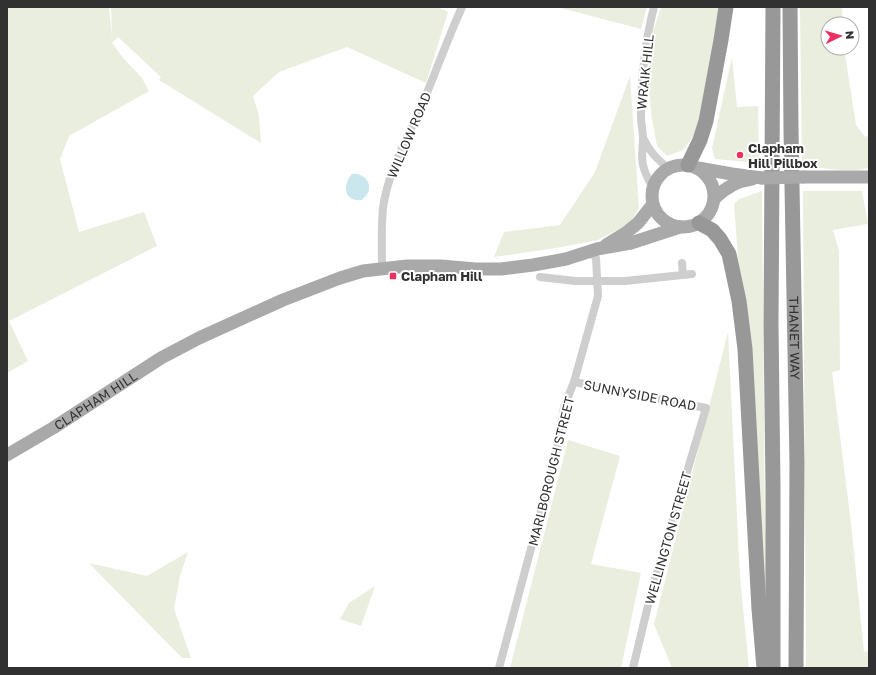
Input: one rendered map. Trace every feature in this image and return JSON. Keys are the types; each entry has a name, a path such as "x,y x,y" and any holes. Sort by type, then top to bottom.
{"highway":[{"path":"692,166 706,121 726,7"},
{"name":"THANET WAY","path":"773,7 771,325 773,668"},
{"name":"THANET WAY","path":"790,7 797,462 796,668"},
{"path":"699,223 712,230 720,239 729,254 737,288 742,322 745,349 759,610 764,668"}],"main road":[{"path":"692,166 705,173 710,180 715,198 713,208 699,223 690,227 671,225 662,220 656,212 652,196 656,180 668,168 677,165 692,166 725,173 762,178"},
{"path":"715,198 731,185 746,180 802,177 869,177"},
{"name":"CLAPHAM HILL","path":"594,251 627,232 638,223 653,204"},
{"name":"CLAPHAM HILL","path":"7,456 161,358 199,338 283,300 340,278 364,271 407,266 501,269 533,265 566,259 631,243 680,227"}],"street":[{"name":"WILLOW ROAD","path":"382,269 383,208 391,174 424,100 449,35 462,7"},
{"name":"WRAIK HILL","path":"653,188 646,176 643,165 641,118 643,70 654,7"},
{"name":"WRAIK HILL","path":"643,137 657,159 668,168"},
{"name":"MARLBOROUGH STREET","path":"499,668 556,455 564,407 574,382 598,296 596,258 594,251"},
{"path":"682,263 683,275"},
{"path":"540,277 575,281 625,281 692,274"},
{"name":"SUNNYSIDE ROAD","path":"574,382 706,408"},
{"name":"WELLINGTON STREET","path":"633,668 651,593 706,408"}],"shaded area":[{"path":"7,7 109,7 112,37 111,7 438,7 448,12 426,83 347,47 279,72 253,96 259,116 261,143 159,80 161,77 118,37 112,43 124,59 142,78 149,91 69,136 60,159 79,232 144,212 157,246 9,321 28,361 7,373"},
{"path":"557,7 647,7 641,29"},
{"path":"661,7 720,7 704,99 695,134 683,150 667,156 657,146 648,83 653,32"},
{"path":"800,7 842,7 843,16 820,16 820,56 845,56 856,125 864,136 869,137 869,168 844,170 802,166"},
{"path":"732,57 737,107 758,106 759,163 715,159 712,148"},
{"path":"630,76 639,208 630,223 598,240 494,257 504,232 560,225 595,172"},
{"path":"762,191 765,531 768,531 765,623 734,204 739,199"},
{"path":"803,191 862,191 868,224 833,230 839,251 840,370 832,372 851,523 864,652 869,651 869,668 806,668"},
{"path":"728,332 740,577 749,668 672,668 654,624"},
{"path":"568,440 620,456 591,564 641,573 621,668 510,668"},
{"path":"188,552 180,576 174,609 191,658 182,658 89,563 147,576"},
{"path":"375,586 361,626 340,619 349,603"}],"water":[{"path":"352,174 361,175 367,180 369,186 368,192 362,200 351,198 346,192 347,183"}],"place":[{"name":"Clapham Hill Pillbox","path":"740,155"},
{"name":"Clapham Hill","path":"393,276"}]}
